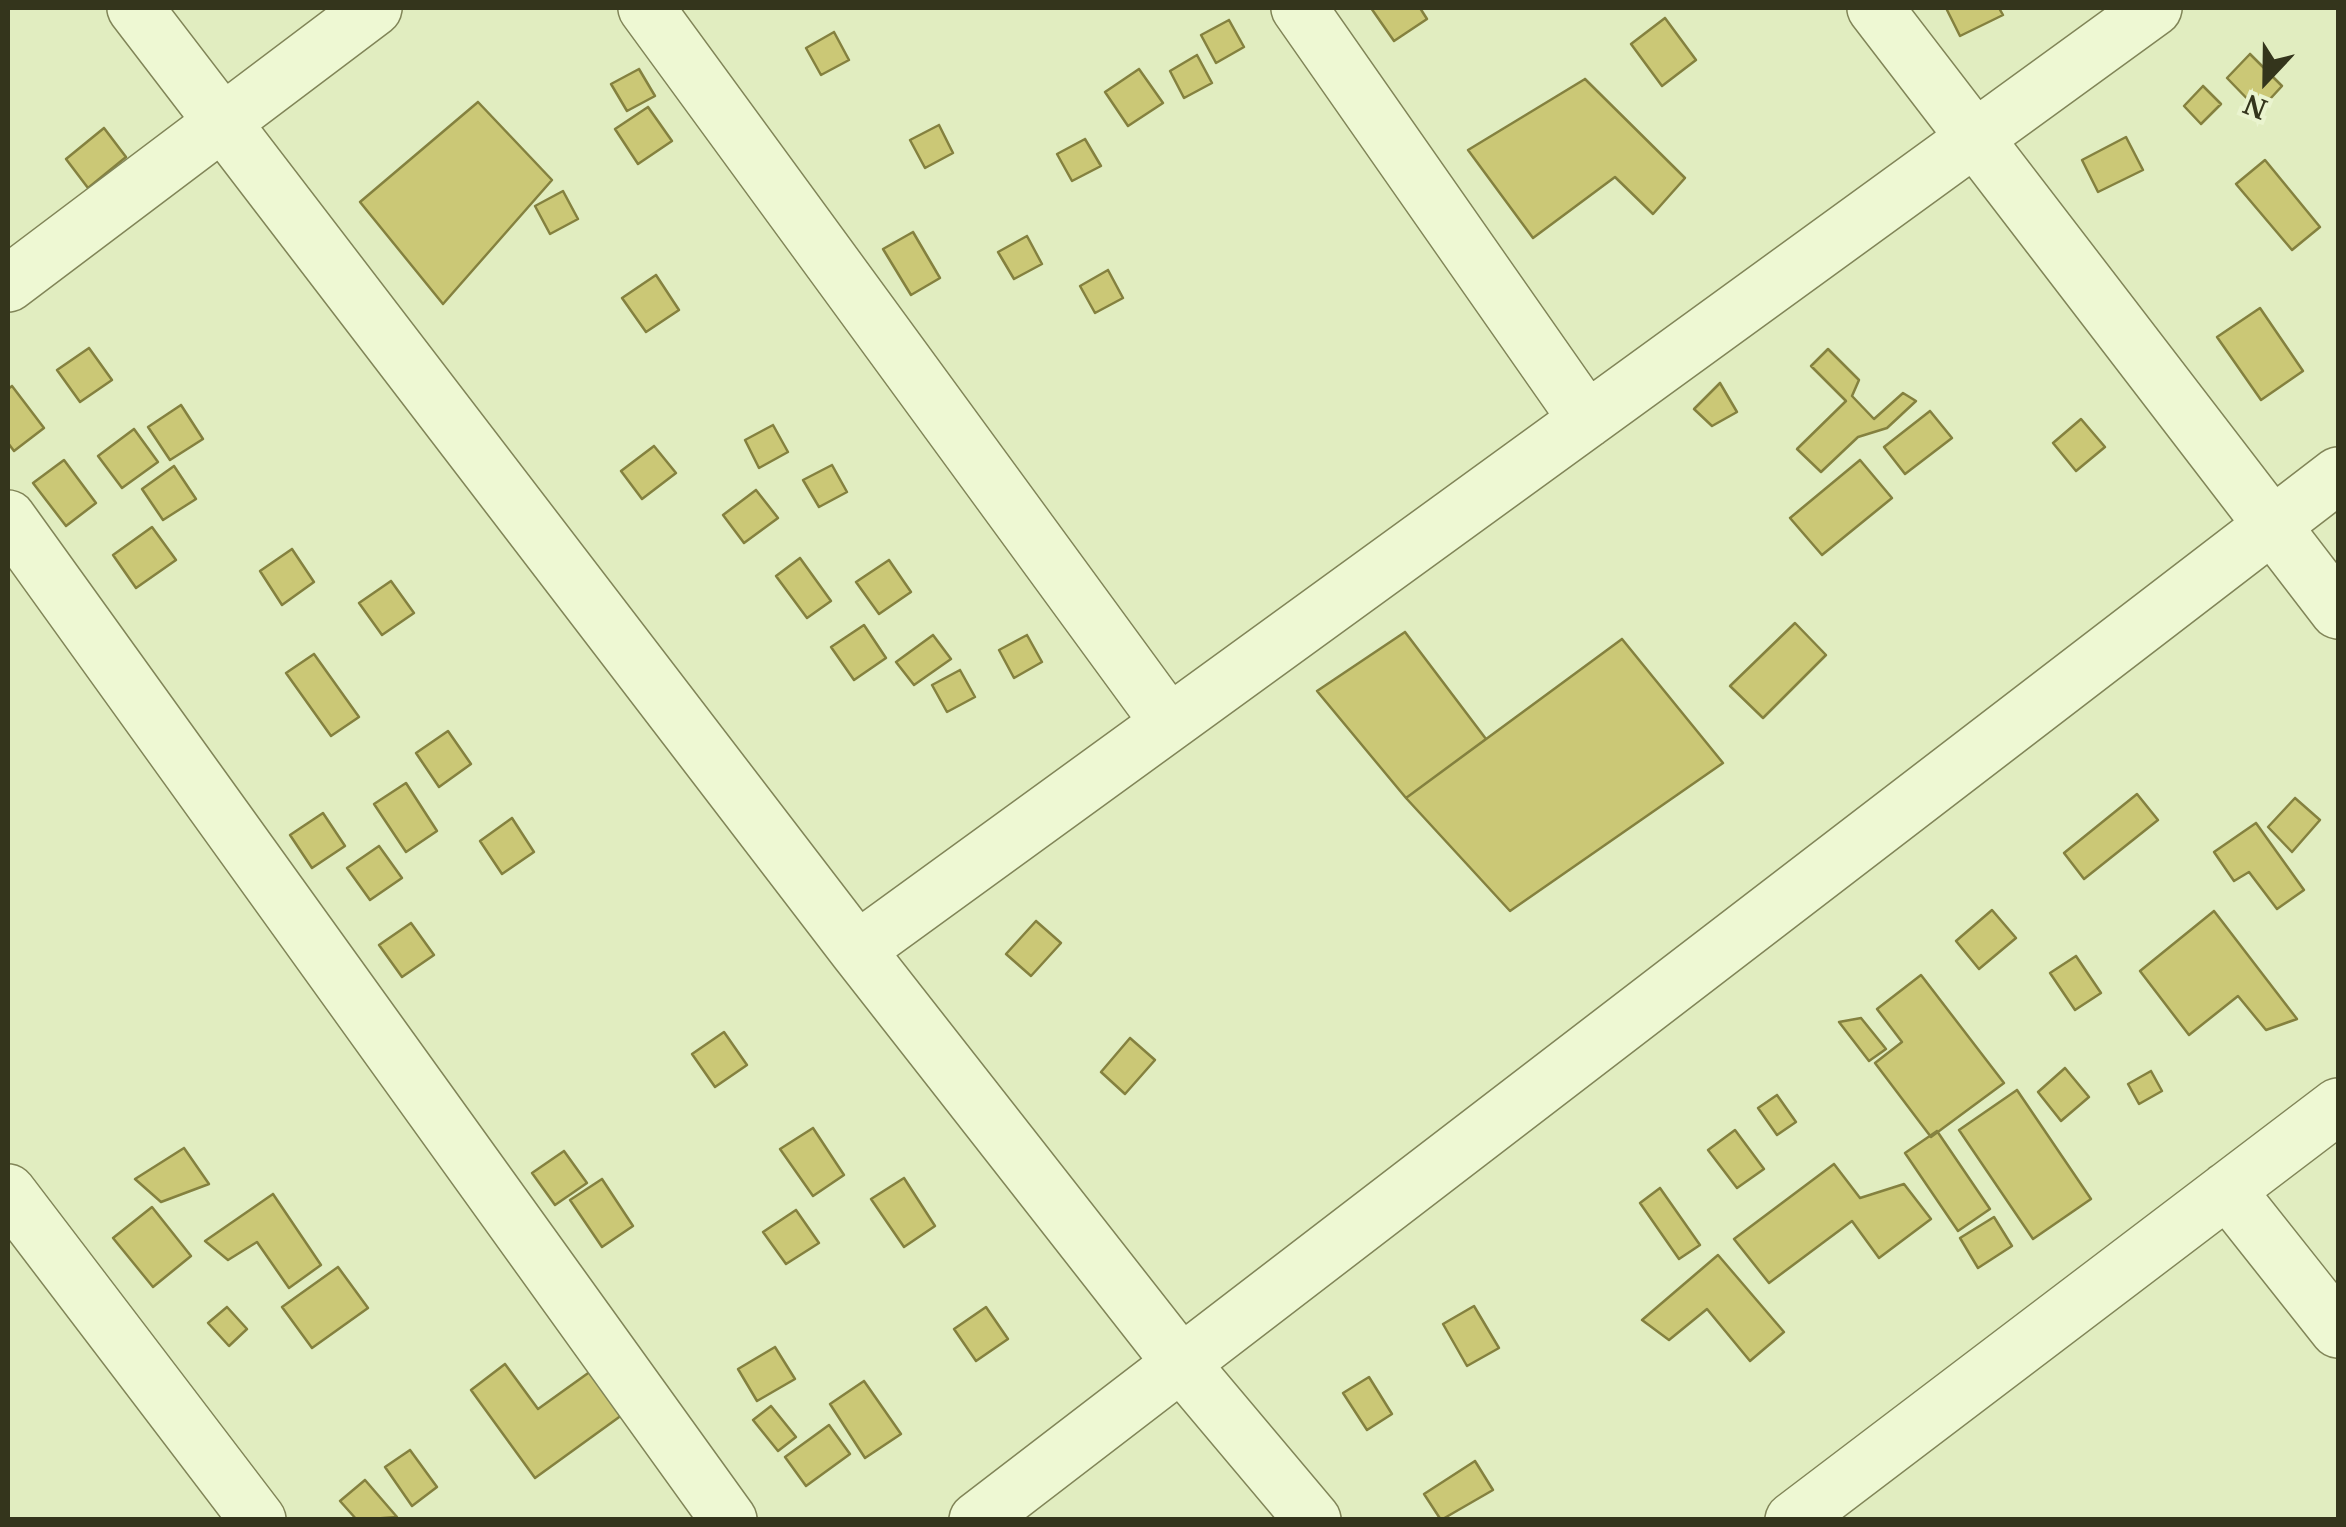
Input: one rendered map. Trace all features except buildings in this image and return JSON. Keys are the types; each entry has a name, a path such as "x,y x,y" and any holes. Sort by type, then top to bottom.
{"street":[{"path":"134,8 857,950 1180,1362 1313,1520"},
{"path":"8,284 374,8"},
{"path":"646,8 1169,723"},
{"path":"1299,8 1587,420"},
{"path":"1875,8 2338,611"},
{"path":"857,950 2154,8"},
{"path":"978,1520 2338,475"},
{"path":"8,518 729,1520"},
{"path":"1800,1517 2338,1106"},
{"path":"2227,1190 2338,1330"},
{"path":"16,1220 258,1520"}]}
